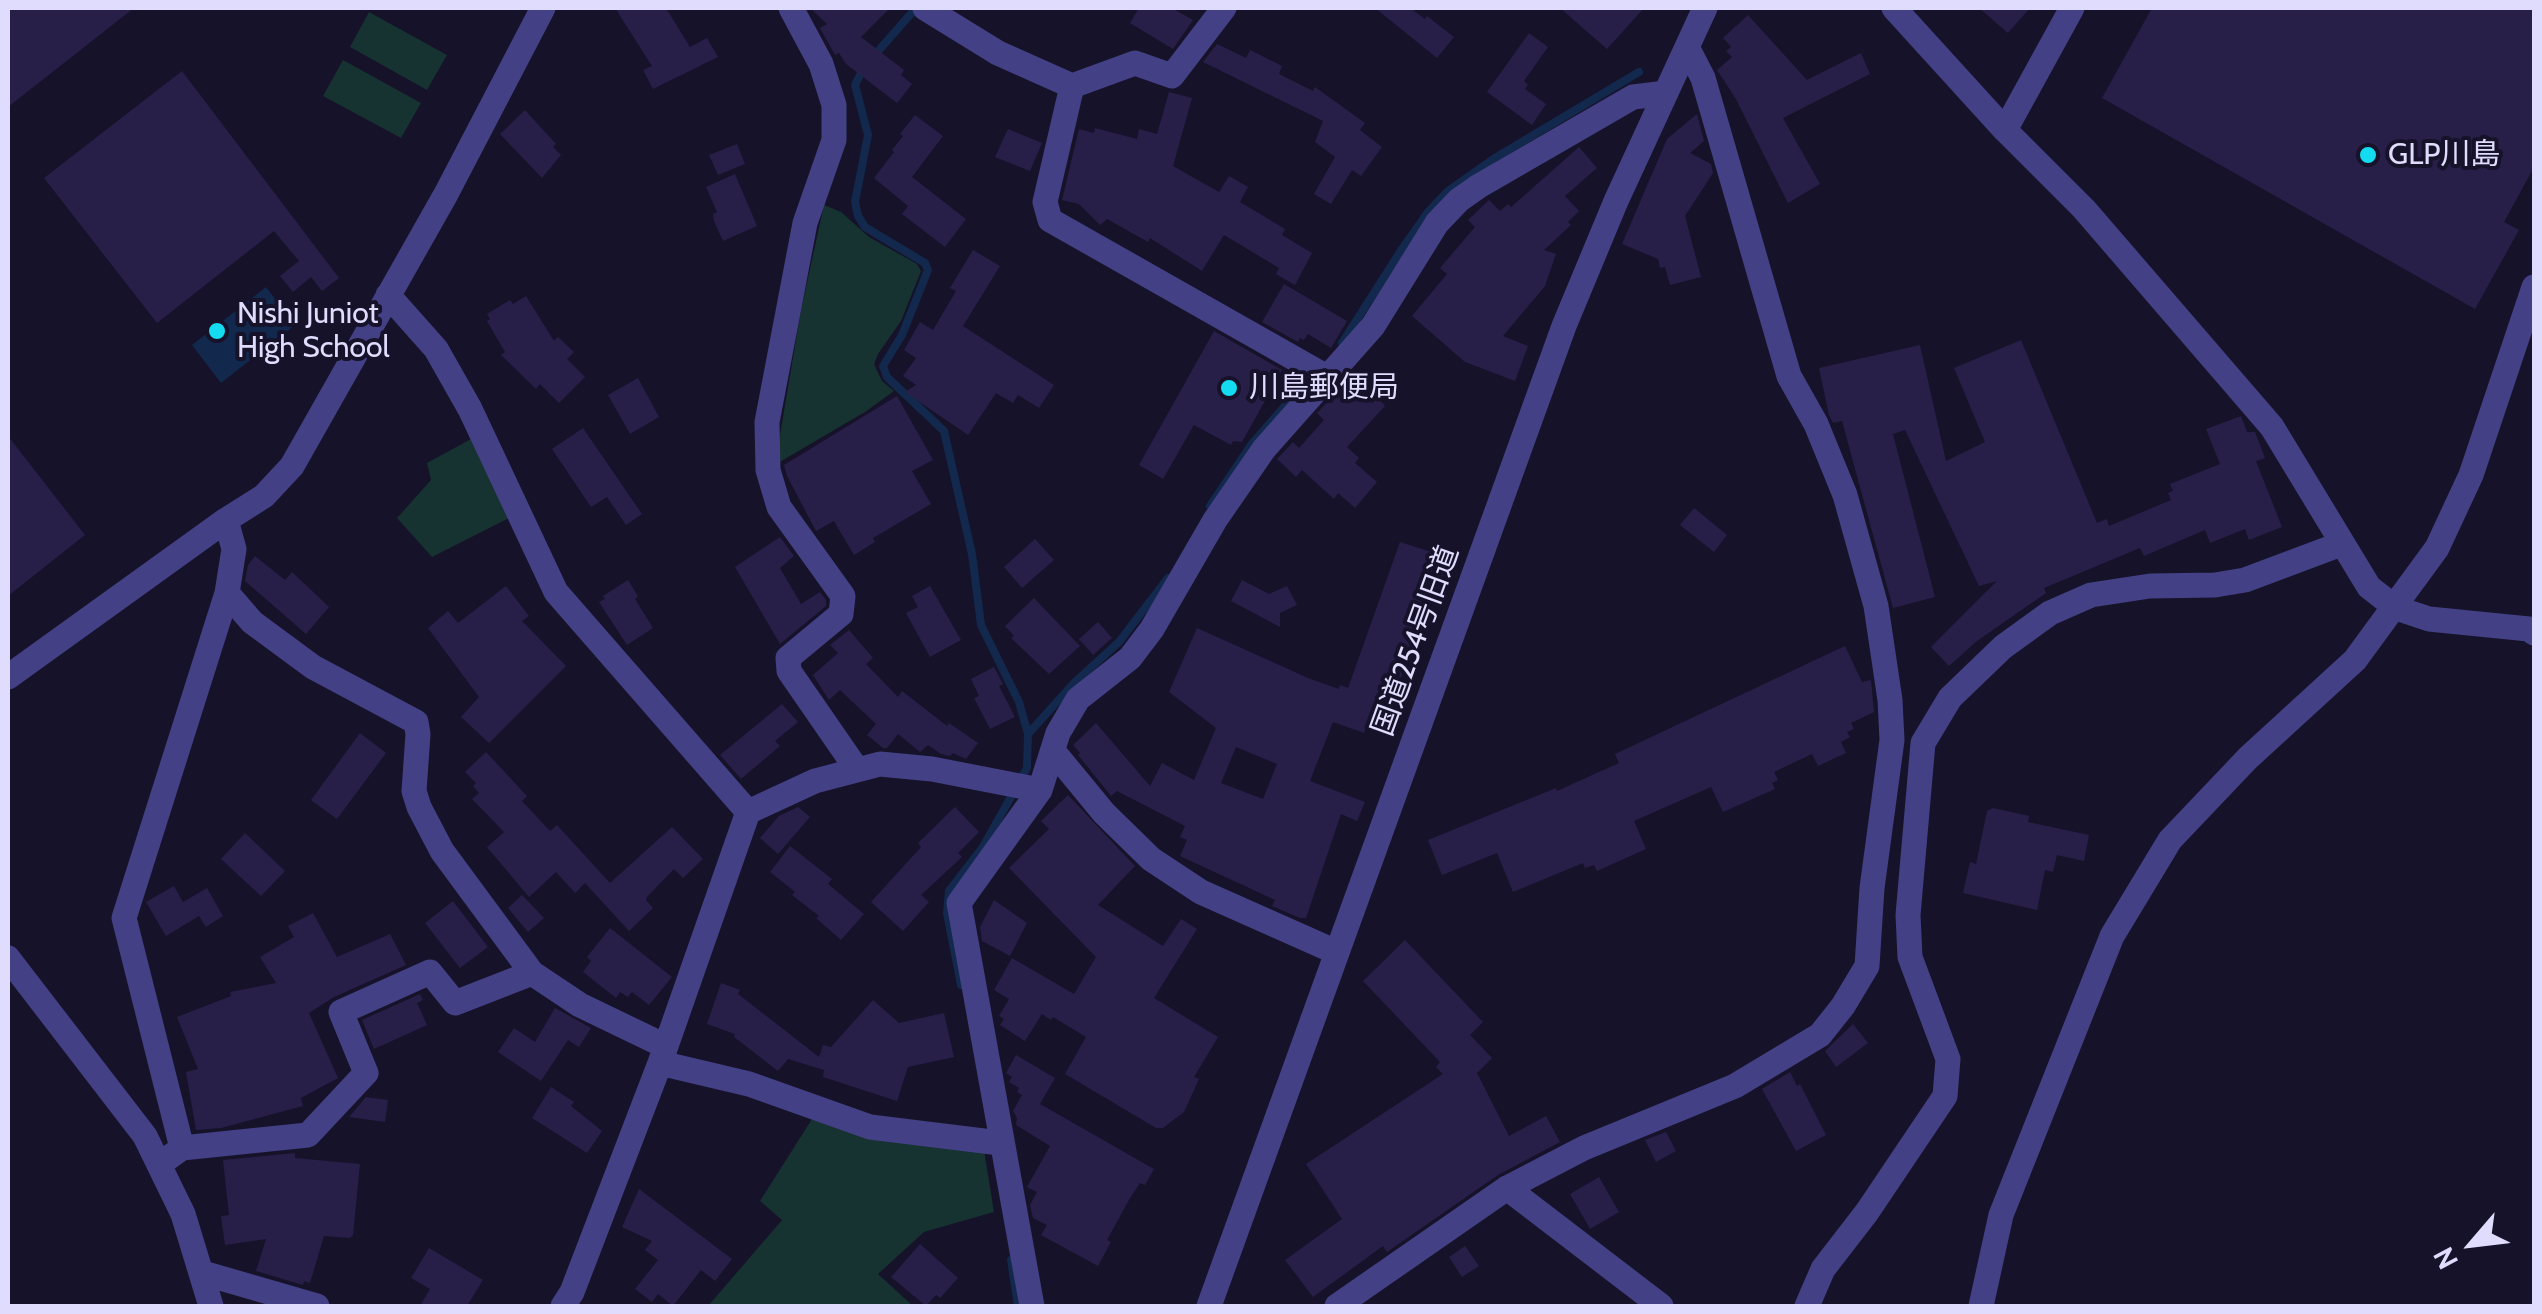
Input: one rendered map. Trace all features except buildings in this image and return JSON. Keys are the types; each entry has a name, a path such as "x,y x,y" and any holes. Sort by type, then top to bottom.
{"street":[{"path":"8,677 264,496 292,466 446,194 543,8"},
{"path":"791,8 826,78 834,105 834,140 802,239 768,422 768,470 780,507 843,596 841,614 788,658 789,672 856,768"},
{"path":"925,8 998,53 1072,86 1135,63 1172,76 1224,8"},
{"name":"国道254号旧道","path":"1209,1306 1564,326 1704,8"},
{"path":"1894,8 2005,130 2084,209 2272,427 2370,587 2396,608 2428,619 2529,629 2534,633"},
{"path":"2005,130 2072,8"},
{"path":"1336,1306 1507,1188 1584,1148 1735,1086 1820,1035 1867,966 1872,888 1892,740 1876,606 1844,495 1816,424 1789,376 1703,78 1687,47"},
{"path":"1072,86 1045,202 1050,220 1327,378"},
{"path":"1032,1306 959,903 1040,790 1058,733 1078,699 1130,658 1152,629 1215,520 1264,450 1373,326 1437,223 1459,200 1633,97 1666,93"},
{"path":"1981,1306 2001,1215 2112,936 2170,840 2205,801 2355,660 2438,548 2471,475 2534,286"},
{"path":"388,295 436,349 470,409 556,592 748,812"},
{"path":"182,1148 124,918 226,593 234,549 226,520"},
{"path":"1807,1306 1823,1269 1879,1196 1944,1096 1948,1059 1910,957 1908,916 1923,743 1950,698 2003,647 2050,612 2091,594 2246,580 2341,544"},
{"path":"226,593 252,622 313,666 416,722 414,791 419,807 442,851 532,973 663,1054 870,1127 1000,1143"},
{"path":"1892,740 1923,743"},
{"path":"1052,751 1104,814 1150,859 1201,892 1336,952"},
{"path":"564,1306 663,1054 748,812 784,793 856,768 880,764 1040,790"},
{"path":"8,958 144,1136 183,1214 211,1306"},
{"path":"160,1164 182,1148 308,1135 366,1073 341,1012 430,972 456,1003 532,973"},
{"path":"1507,1188 1661,1306"},
{"path":"203,1273 317,1306"}],"green space":[{"path":"369,12 447,55 427,90 350,47"},
{"path":"343,60 421,103 401,138 323,96"},
{"path":"824,205 841,212 869,237 917,264 921,271 901,321 874,364 882,381 894,391 778,463 801,310"},
{"path":"471,439 509,518 432,557 397,518 431,480 427,463"},
{"path":"812,1119 984,1150 994,1212 924,1232 878,1274 913,1306 708,1306 782,1220 760,1201"}],"water":[{"path":"266,287 295,325 221,383 192,345"}],"waterway":[{"path":"873,57 916,8"},
{"path":"864,67 855,85 868,135 855,202 858,216 865,227 925,263 928,270 902,335 883,366 887,377 944,431 972,554 981,625 1019,702 1028,734"},
{"path":"1342,343 1402,249 1448,191 1495,158 1639,72"},
{"path":"1210,506 1251,445 1312,375"},
{"path":"961,985 947,913 949,891 983,847 1027,768 1028,734 1075,682 1119,642 1168,578"},
{"path":"1011,1260 1018,1306"}],"place":[{"name":"GLP川島","path":"2368,155"},
{"name":"Nishi Juniot High School","path":"217,331"},
{"name":"川島郵便局","path":"1229,388"}]}
